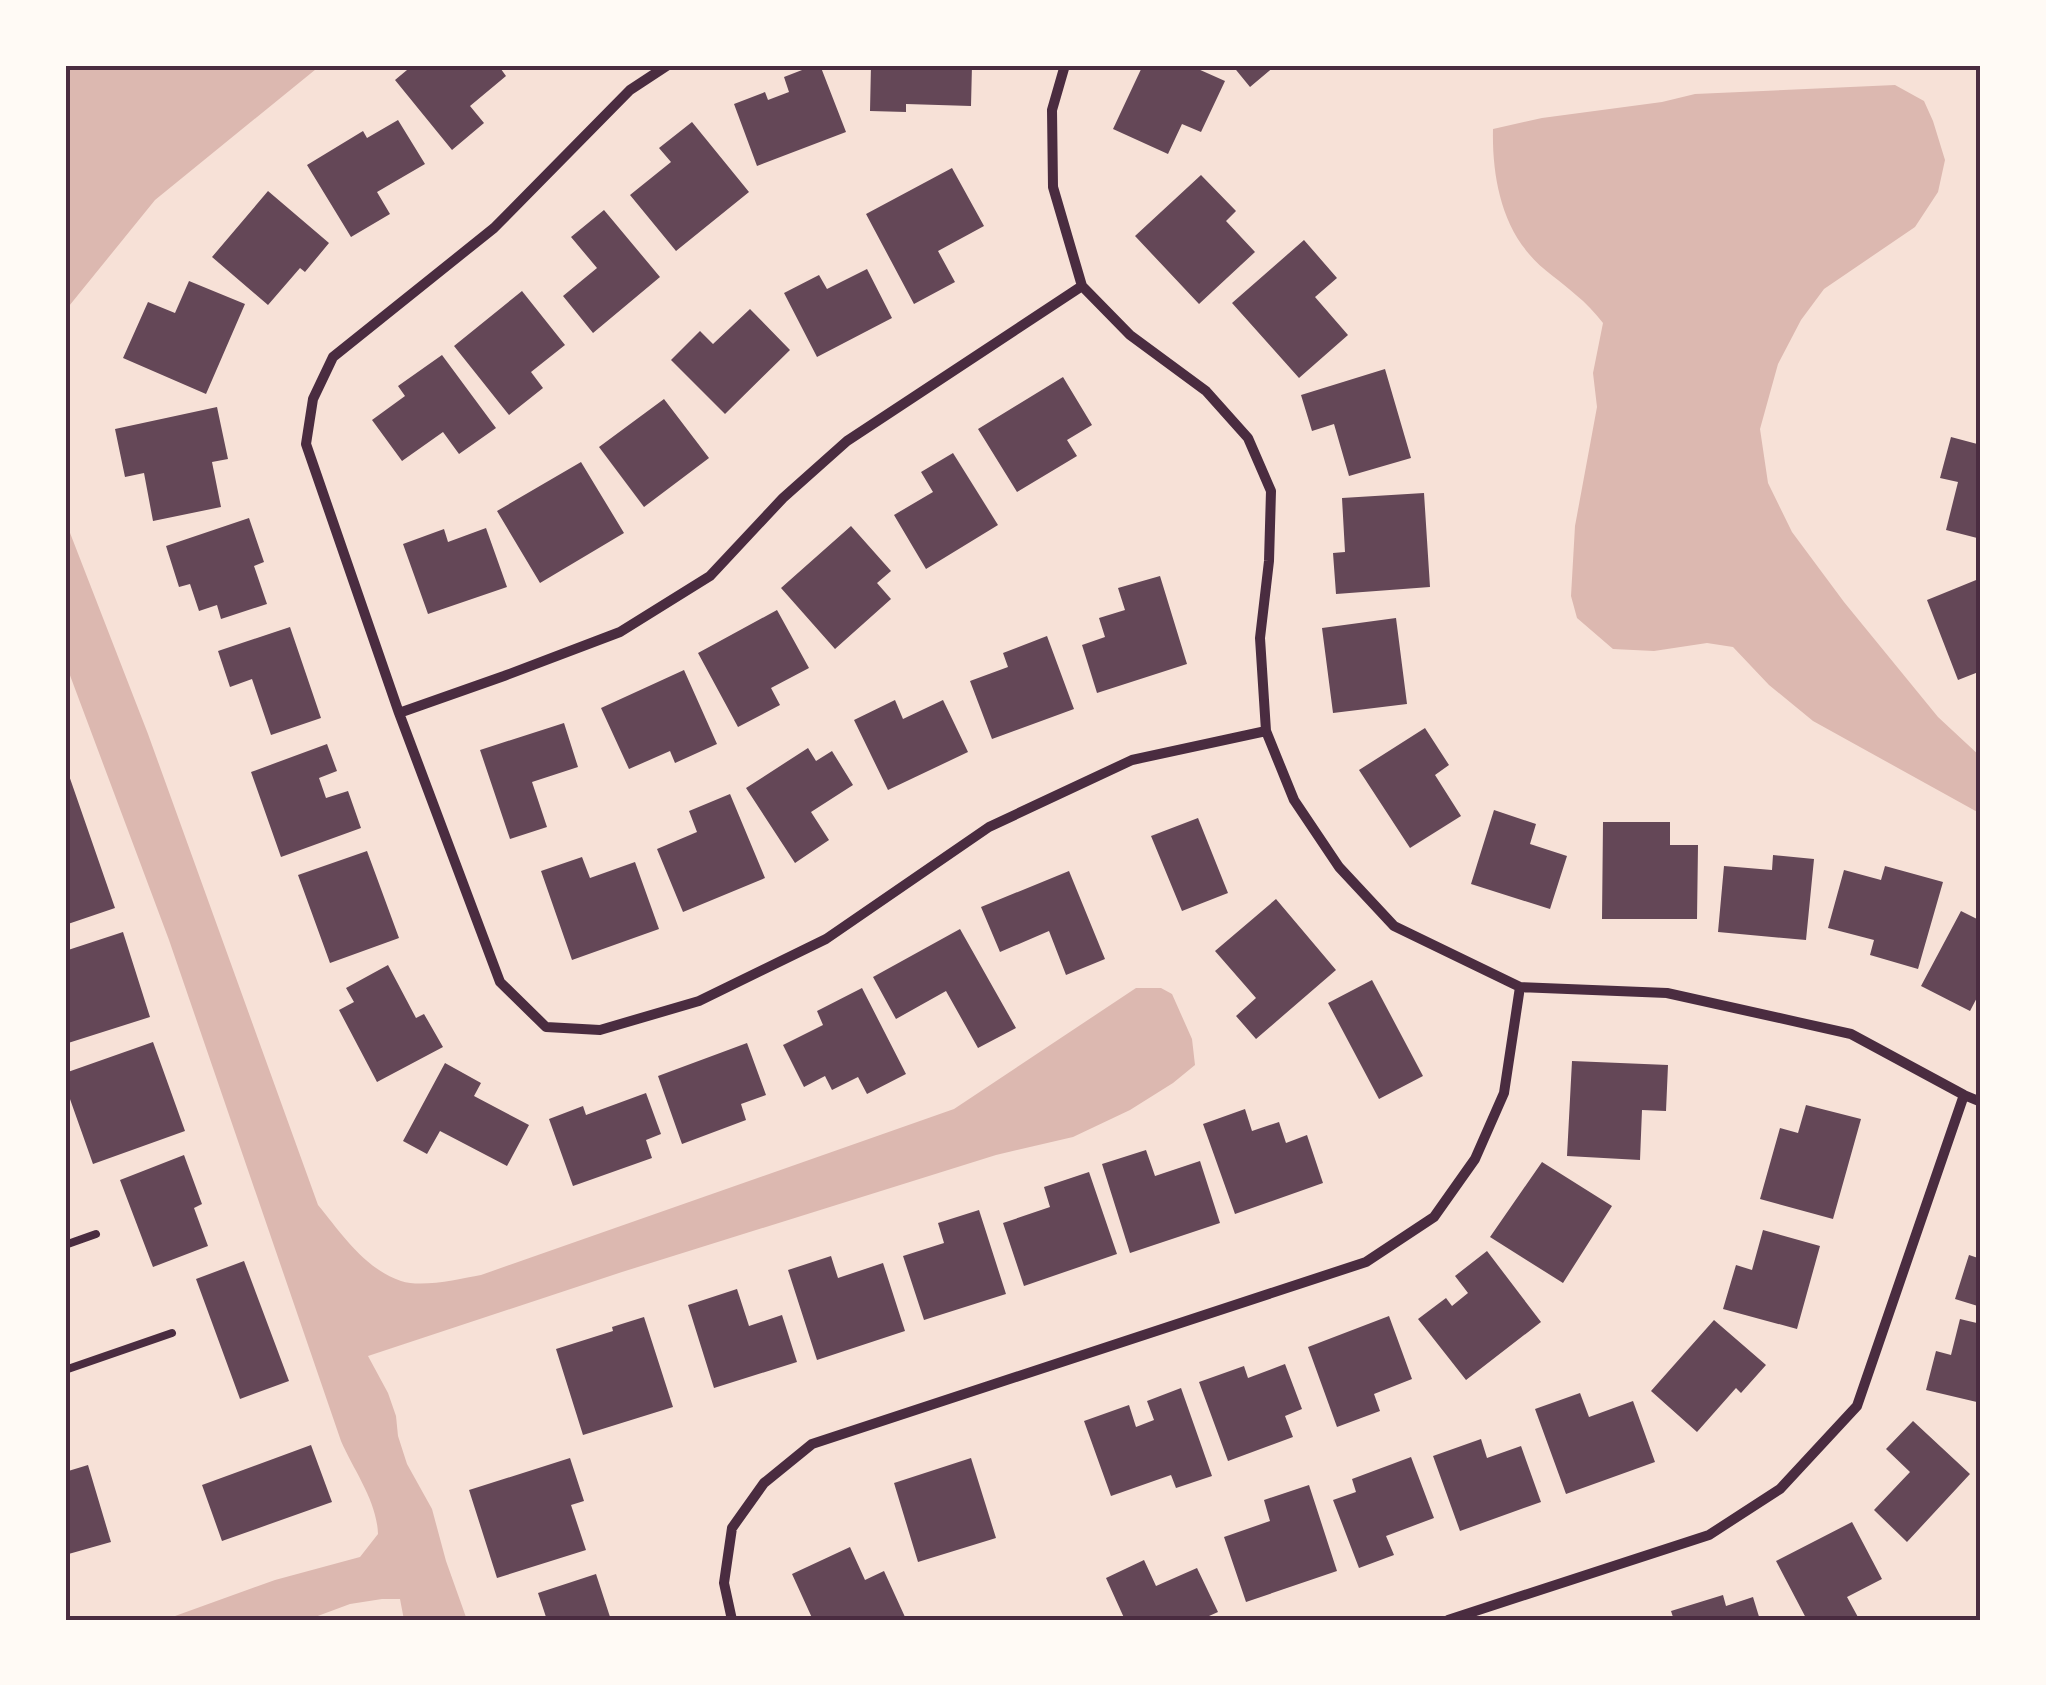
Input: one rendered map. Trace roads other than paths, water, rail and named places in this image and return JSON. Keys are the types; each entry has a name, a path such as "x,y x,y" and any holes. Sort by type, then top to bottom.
{"street":[{"path":"668,65 630,90 494,228 333,357 312,399 306,444 399,712 500,982 546,1027 600,1030 699,1000 826,939 988,827 1132,760 1266,731"},
{"path":"1064,65 1052,110 1052,188 1082,286 1130,335 1206,391 1248,438 1270,491 1269,561 1260,638 1266,731 1294,800 1339,867 1394,926 1520,987 1666,993 1851,1034 1981,1102"},
{"path":"399,712 587,645 635,623 710,576 784,498 847,441 1082,286"},
{"path":"732,1620 724,1583 732,1528 764,1482 812,1444 1366,1262 1434,1217 1475,1160 1504,1093 1520,987"},
{"path":"1448,1620 1709,1535 1780,1489 1857,1406 1964,1096"}],"lane":[{"path":"65,1245 96,1234"},
{"path":"65,1370 172,1334"}]}
